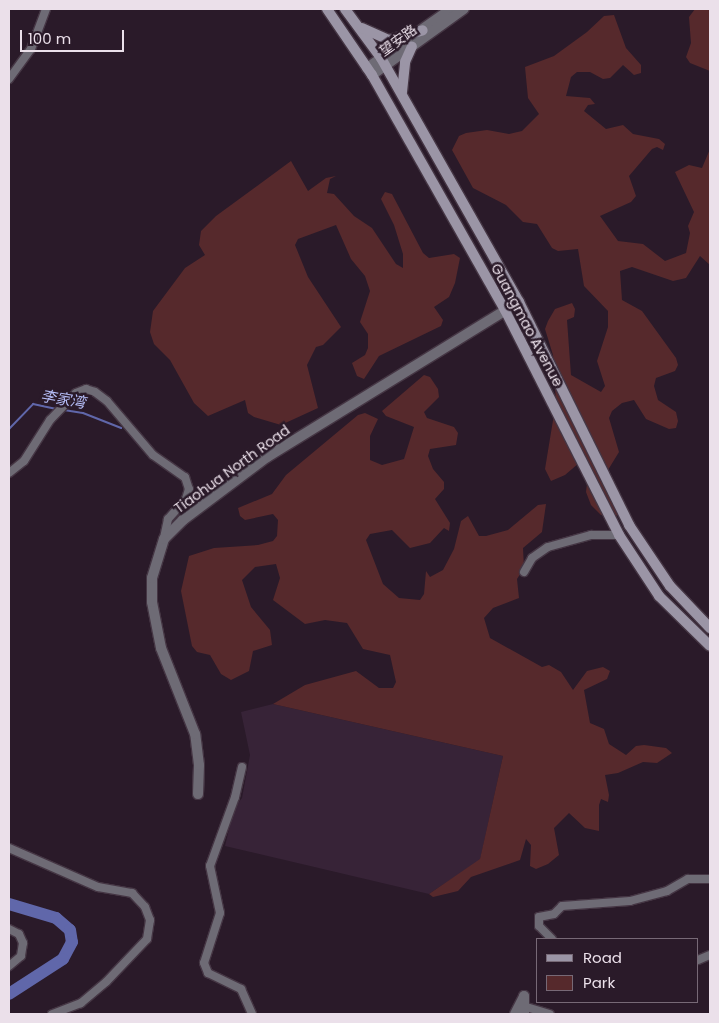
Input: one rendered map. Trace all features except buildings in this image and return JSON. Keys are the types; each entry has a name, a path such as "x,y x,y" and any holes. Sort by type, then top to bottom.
{"main road":[{"name":"Guangmao Avenue","path":"327,9 370,72 505,310 619,535 660,596 710,646"},
{"name":"Guangmao Avenue","path":"346,9 383,62 519,302 629,525 670,586 710,628"},
{"path":"357,25 389,40 423,30"},
{"path":"402,96 405,62 412,46"}],"street":[{"path":"9,79 31,49 46,9"},
{"name":"望安路","path":"370,72 451,9"},
{"name":"望安路","path":"383,62 412,46 464,9"},
{"name":"Tiaohua North Road","path":"198,794 199,765 195,734 161,648 152,602 152,578 164,539 183,520 267,457 519,302"},
{"path":"9,473 24,461 50,420 71,399 86,389 95,392 107,401 153,454 185,477 189,488 186,499 168,518 164,539"},
{"path":"524,572 532,558 548,547 591,535 619,535"},
{"path":"242,767 235,797 210,866 220,913 204,962 208,973 241,989 252,1014"},
{"path":"9,848 98,887 132,893 145,907 150,920 146,939 106,982 81,1003 52,1014"},
{"path":"551,938 539,926 539,917 554,914 562,906 630,902 667,892 688,879 710,879"},
{"path":"9,929 19,934 24,943 21,956 9,966"},
{"path":"520,1010 550,1014"}],"shaded area":[{"path":"273,704 503,756 480,860 429,894 225,846 234,808 242,798 250,755 241,712"}],"green space":[{"path":"695,9 710,9 710,71 690,63 686,57 691,43 689,17"},
{"path":"614,15 626,48 641,65 641,73 634,75 623,65 610,78 603,79 590,72 577,72 571,77 566,96 590,98 595,104 588,105 584,111 606,129 623,125 633,134 659,139 665,144 663,150 657,147 652,149 629,176 636,196 631,202 600,216 618,241 643,244 665,261 686,253 690,233 688,226 694,212 675,172 689,165 702,168 710,149 710,265 700,256 686,278 673,281 632,267 620,271 622,300 642,311 676,358 678,365 675,371 656,378 654,386 658,400 676,412 678,421 676,428 669,429 646,419 634,400 622,403 612,411 609,418 619,452 608,470 619,513 614,518 601,515 591,505 586,492 587,483 579,463 565,475 551,481 545,469 556,402 553,355 545,329 548,321 555,309 572,303 575,309 574,317 567,320 571,375 601,392 605,386 597,361 608,327 608,311 584,286 578,249 558,251 552,248 537,224 523,222 506,205 473,188 452,150 459,136 466,133 487,130 509,134 522,131 539,114 528,98 525,67 554,56 587,32 604,16"},
{"path":"291,161 308,191 326,178 336,176 330,179 327,193 334,194 354,216 372,228 396,264 403,268 403,254 394,225 381,199 385,192 392,194 423,253 429,258 454,254 460,258 455,283 449,297 434,307 443,320 441,326 379,356 364,379 357,376 352,363 365,355 368,348 368,334 360,322 370,291 365,276 351,259 336,225 298,239 295,245 308,277 341,327 323,345 316,347 307,365 318,408 281,425 254,417 248,413 245,400 208,416 194,403 170,360 154,344 150,332 153,311 185,268 205,255 199,245 201,231 216,216"},
{"path":"424,375 430,377 438,389 439,397 424,412 427,418 454,427 458,433 456,445 430,449 428,456 433,469 444,482 444,489 435,499 450,523 449,531 444,528 430,543 410,548 392,530 370,534 366,540 383,584 399,598 420,600 424,594 426,571 430,577 443,570 454,549 461,521 468,516 479,536 486,536 508,530 538,505 546,504 542,532 523,548 524,568 517,579 519,598 493,608 484,618 490,638 542,667 549,665 561,672 573,690 587,671 603,667 610,671 607,679 584,690 590,723 604,729 609,744 626,755 636,746 644,745 666,748 672,753 657,763 643,762 618,773 605,775 609,795 608,802 601,799 599,805 599,831 585,828 569,813 554,828 559,855 548,864 536,869 530,866 531,845 526,839 520,860 471,877 458,891 433,897 429,894 480,859 503,756 273,704 305,685 356,671 379,688 393,688 396,682 390,655 363,649 347,623 325,620 305,624 273,600 280,578 276,564 255,567 242,580 251,607 270,630 272,645 253,651 249,671 231,680 221,674 210,655 197,652 192,646 181,591 189,556 214,548 258,545 273,541 277,536 278,520 273,514 245,520 240,516 238,508 272,494 286,475 358,415 365,413 378,419 370,436 370,460 382,465 404,459 414,427 386,416 382,411"}],"waterway":[{"name":"李家湾","path":"9,429 33,404 57,409"},
{"name":"李家湾","path":"64,410 83,413 121,428"},
{"path":"9,904 56,918 70,930 72,942 63,959 9,994"}]}
